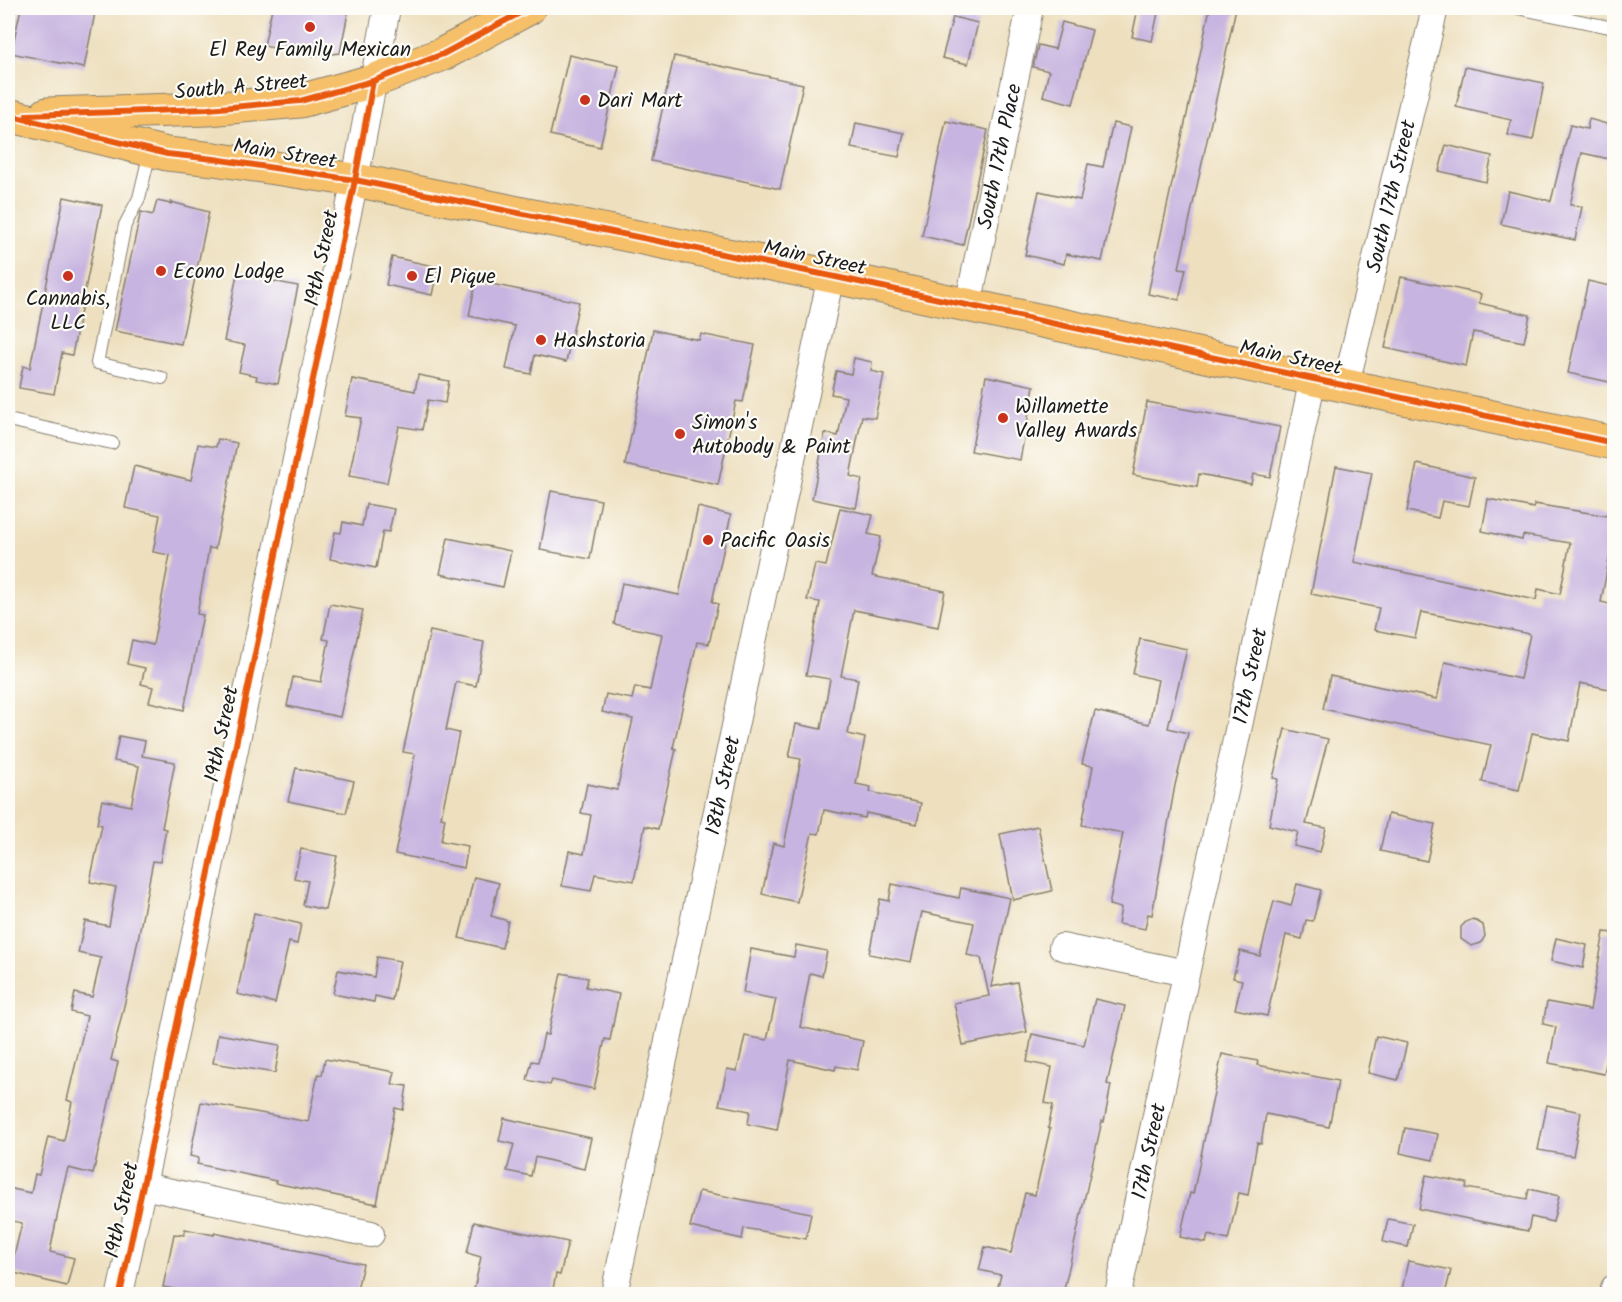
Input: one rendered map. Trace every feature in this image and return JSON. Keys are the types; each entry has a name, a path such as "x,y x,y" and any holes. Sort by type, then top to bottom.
{"main road":[{"name":"South A Street","path":"8,115 232,107 300,100 373,81 443,54 529,8"},
{"name":"Main Street","path":"8,115 167,154 355,180 831,276 1614,443"}],"street":[{"name":"19th Street","path":"120,1294 355,180 387,8"},
{"name":"South 17th Place","path":"968,305 1030,8"},
{"name":"South 17th Street","path":"1346,386 1435,8"},
{"name":"18th Street","path":"614,1294 831,276"},
{"name":"17th Street","path":"1118,1294 1313,378"},
{"path":"1062,947 1186,973"},
{"path":"142,1186 370,1234"},
{"path":"1613,1294 1614,1288"}],"lane":[{"path":"1518,8 1614,28"},
{"path":"150,150 139,198 125,225 97,363 162,378"},
{"path":"8,420 112,443"}],"building":[{"path":"21,8 96,8 84,68 11,53"},
{"path":"272,8 349,8 340,53 311,56 264,46"},
{"path":"1138,8 1159,8 1152,41 1132,37"},
{"path":"1210,8 1236,8 1179,268 1186,269 1179,300 1148,294"},
{"path":"953,17 978,23 968,64 942,58"},
{"path":"1062,22 1092,30 1073,104 1043,96 1049,71 1033,67 1038,45 1055,49"},
{"name":"Dari Mart","path":"569,55 619,66 600,147 550,135"},
{"path":"674,56 803,84 780,189 651,161"},
{"path":"1465,67 1544,83 1533,140 1508,135 1511,120 1456,107"},
{"path":"1589,119 1614,126 1614,160 1582,153 1570,205 1582,207 1575,240 1501,224 1508,191 1551,201 1570,125 1587,129"},
{"path":"946,121 988,130 963,245 922,236"},
{"path":"856,123 904,133 899,157 851,148"},
{"path":"1113,123 1131,127 1102,261 1066,254 1064,264 1025,255 1039,191 1080,200 1088,164 1103,167"},
{"path":"1446,145 1492,156 1486,182 1439,171"},
{"name":"Cannabis, LLC","path":"64,197 102,205 72,355 62,353 54,394 19,388 23,366 30,368"},
{"name":"Econo Lodge","path":"157,201 171,204 171,202 209,212 181,344 115,331 140,215 141,212 153,215"},
{"name":"El Pique","path":"392,257 438,267 432,295 386,285"},
{"path":"237,274 298,286 278,384 256,380 257,376 239,372 245,345 224,341"},
{"path":"1401,277 1481,294 1479,303 1530,315 1524,342 1473,332 1466,366 1385,348"},
{"name":"Hashstoria","path":"476,281 579,302 566,362 535,355 531,374 506,369 515,326 469,316"},
{"path":"1588,281 1614,287 1614,383 1568,373"},
{"name":"Simon's Autobody & Paint","path":"653,330 699,340 701,334 755,345 743,402 736,401 718,485 625,465"},
{"path":"854,358 872,362 871,371 884,374 875,418 862,416 850,476 862,479 856,508 812,499 825,433 838,436 846,397 831,394 836,371 851,374"},
{"path":"418,375 449,381 445,403 428,400 422,430 399,426 387,483 349,476 361,418 345,416 352,379 415,391"},
{"name":"Willamette Valley Awards","path":"986,376 1034,386 1020,460 971,451"},
{"path":"1147,402 1280,427 1270,477 1253,474 1251,484 1199,474 1197,487 1133,475"},
{"path":"218,439 237,443 215,549 209,548 197,614 203,615 184,710 149,702 153,687 141,684 145,668 127,664 132,640 153,645 170,555 153,552 160,515 125,508 134,466 191,480 198,444 216,447"},
{"path":"1417,464 1475,477 1469,506 1442,501 1438,518 1407,511"},
{"path":"1336,466 1372,473 1354,562 1536,600 1538,589 1560,594 1570,543 1523,535 1522,540 1482,531 1488,499 1534,508 1534,504 1614,517 1614,533 1601,602 1614,605 1614,690 1580,683 1569,741 1532,733 1519,790 1482,782 1491,745 1323,709 1330,676 1437,699 1445,662 1520,679 1530,634 1421,612 1415,638 1374,630 1379,608 1311,594"},
{"path":"551,491 601,500 590,559 540,550"},
{"path":"366,504 394,509 389,532 383,531 376,568 330,559 335,532 341,533 343,522 362,526"},
{"path":"698,507 731,515 712,602 718,604 709,644 697,642 673,748 676,749 658,829 645,826 634,881 595,874 591,891 562,886 569,851 584,854 591,815 581,813 587,784 617,790 633,719 602,712 606,694 632,699 635,687 650,690 662,634 614,624 622,583 679,595"},
{"path":"840,508 873,515 868,534 881,537 872,576 945,591 938,627 854,610 841,676 858,679 848,734 865,738 856,784 871,787 870,792 921,803 917,824 866,813 865,818 824,810 819,834 812,833 797,902 762,894 773,843 784,846 801,759 789,757 796,724 821,729 830,679 806,675 820,602 807,600 815,564 826,566"},
{"path":"448,538 511,551 503,587 440,574"},
{"path":"330,604 363,610 340,717 287,706 293,677 321,682 329,640 323,639"},
{"path":"430,631 484,642 476,686 456,682 446,730 459,733 441,817 445,818 441,841 468,846 464,868 395,854 415,754 403,752"},
{"path":"1140,639 1187,649 1168,728 1188,733 1175,785 1152,915 1148,914 1145,929 1118,924 1121,908 1109,905 1123,833 1082,825 1093,766 1082,764 1095,711 1149,724 1158,680 1133,674"},
{"path":"1285,729 1328,739 1306,824 1326,828 1320,852 1294,846 1298,832 1269,825 1278,779 1273,778"},
{"path":"119,736 145,741 142,756 175,762 162,828 166,829 160,862 153,861 130,981 111,1060 118,1062 93,1174 68,1168 63,1187 50,1252 74,1258 67,1286 10,1272 22,1223 8,1220 8,1188 31,1193 35,1174 39,1175 48,1137 64,1141 72,1102 67,1100 87,1016 71,1012 75,993 92,997 101,958 78,953 85,921 109,926 116,887 90,882 102,825 97,824 102,800 131,806 139,766 114,761"},
{"path":"296,768 354,781 346,813 288,801"},
{"path":"1388,814 1435,824 1427,861 1380,851"},
{"path":"1038,826 1052,891 1013,900 1000,834"},
{"path":"301,849 337,856 325,910 303,905 308,881 294,878"},
{"path":"474,877 499,883 491,916 508,921 502,948 459,938"},
{"path":"892,884 959,898 961,888 1010,898 991,987 1017,982 1027,1032 963,1045 954,1003 989,996 981,958 967,955 974,923 922,912 911,962 869,954 880,899 889,901"},
{"path":"1297,884 1321,890 1313,921 1306,920 1302,939 1286,935 1267,1016 1235,1009 1242,980 1233,978 1240,951 1260,956 1274,901 1291,906"},
{"path":"254,913 301,924 297,944 289,942 275,1003 237,994"},
{"path":"1473,919 1483,925 1485,936 1481,943 1471,946 1461,939 1461,927"},
{"path":"1604,932 1614,933 1614,1024 1604,1074 1549,1063 1556,1027 1543,1024 1547,1002 1590,1010"},
{"path":"1556,938 1587,945 1583,968 1551,961"},
{"path":"796,945 827,951 822,976 810,973 800,1027 863,1041 857,1070 836,1066 835,1070 790,1060 777,1130 748,1124 750,1111 719,1105 727,1069 737,1071 745,1036 767,1040 776,999 743,993 751,949 794,957"},
{"path":"377,957 400,961 392,1000 375,996 374,1002 333,994 338,970 374,977"},
{"path":"561,973 588,978 586,987 619,994 610,1040 605,1039 594,1089 552,1080 550,1085 527,1080 532,1061 538,1062 544,1034 548,1035"},
{"path":"1095,999 1125,1006 1107,1084 1111,1085 1104,1122 1102,1121 1063,1294 996,1294 1001,1275 979,1270 985,1247 1011,1253 1025,1193 1035,1195 1050,1129 1048,1128 1053,1105 1045,1103 1052,1067 1027,1062 1032,1034 1084,1045"},
{"path":"218,1034 280,1045 275,1073 213,1063"},
{"path":"1376,1036 1407,1043 1398,1080 1368,1073"},
{"path":"1222,1054 1258,1061 1257,1065 1338,1081 1329,1127 1266,1114 1261,1144 1257,1143 1248,1195 1239,1193 1228,1240 1208,1235 1206,1243 1180,1237 1190,1193 1193,1194"},
{"path":"325,1059 395,1072 392,1084 407,1086 403,1110 395,1108 377,1204 197,1164 199,1158 190,1156 201,1102 308,1122 318,1074 322,1075"},
{"path":"1547,1105 1581,1112 1573,1156 1538,1150"},
{"path":"504,1118 591,1138 584,1169 535,1157 531,1176 507,1171 514,1144 499,1141"},
{"path":"1405,1128 1438,1134 1433,1160 1400,1153"},
{"path":"1426,1175 1467,1183 1466,1188 1527,1199 1529,1189 1559,1196 1553,1222 1531,1217 1528,1231 1419,1209"},
{"path":"699,1191 811,1213 806,1239 744,1228 742,1239 690,1227"},
{"path":"1388,1219 1413,1224 1408,1247 1383,1242"},
{"path":"474,1222 568,1242 560,1275 556,1274 552,1294 473,1294 481,1257 467,1253"},
{"path":"185,1229 363,1264 356,1294 200,1294 163,1287 174,1234 184,1235"},
{"path":"1408,1261 1451,1270 1445,1294 1401,1294"}],"cycle path":[{"path":"27,115 208,109 300,101 373,81 443,54 529,8"},
{"path":"120,1294 355,180 373,81"},
{"path":"8,115 167,154 355,180 831,276 1614,443"}],"place":[{"name":"El Rey Family Mexican","path":"310,27"},
{"name":"Dari Mart","path":"585,100"},
{"name":"Econo Lodge","path":"161,271"},
{"name":"Cannabis, LLC","path":"68,276"},
{"name":"El Pique","path":"412,276"},
{"name":"Hashstoria","path":"541,340"},
{"name":"Willamette Valley Awards","path":"1003,418"},
{"name":"Simon's Autobody & Paint","path":"680,434"},
{"name":"Pacific Oasis","path":"708,540"}]}
